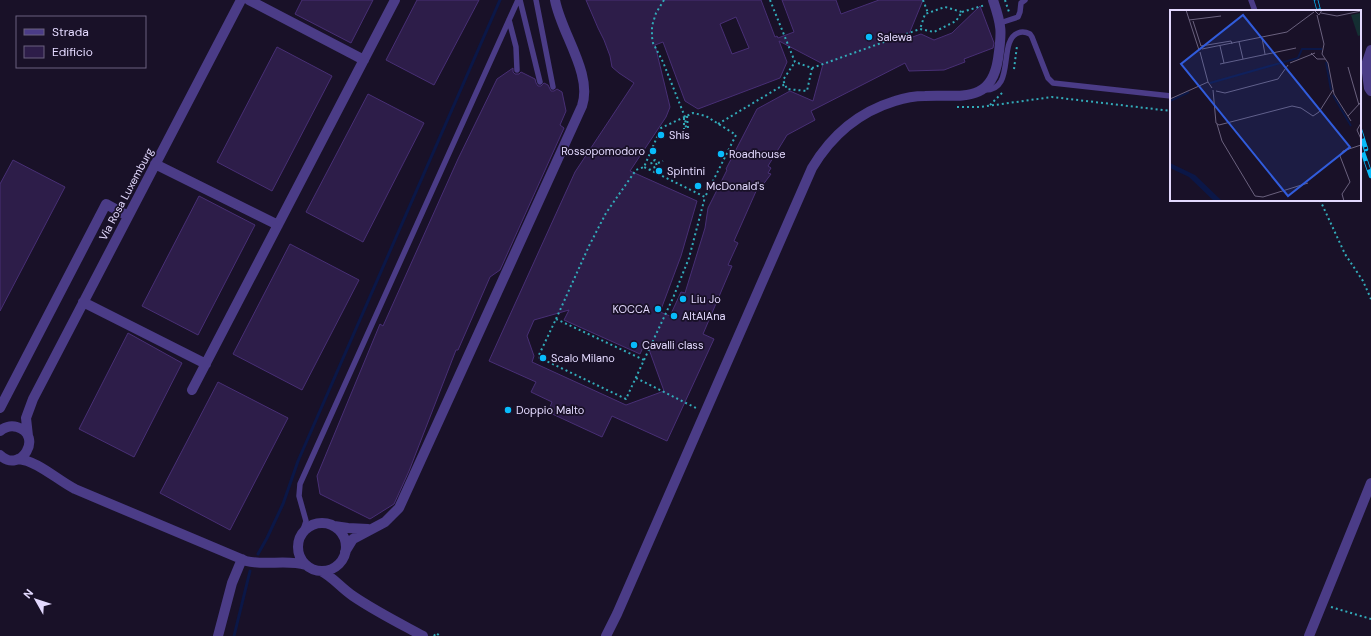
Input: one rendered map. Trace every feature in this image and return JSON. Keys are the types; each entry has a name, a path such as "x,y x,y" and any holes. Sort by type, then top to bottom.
{"street":[{"name":"Via Rosa Luxemburg","path":"33,399 241,0"},
{"path":"249,0 364,60"},
{"path":"192,390 395,0"},
{"path":"321,571 329,570 336,566 344,556 353,539 362,533 386,522 393,516 402,502 584,100 585,85 583,77 555,0"},
{"path":"606,636 617,614 812,168 828,146 851,123 864,113 879,106 912,97 970,95 980,90 990,82 996,70 1001,36 1000,23 993,2"},
{"path":"1371,50 1366,65 1369,88 1371,91"},
{"path":"155,164 278,225"},
{"path":"0,408 106,204 128,216"},
{"path":"83,302 206,364"},
{"path":"4,429 20,418 33,399"},
{"path":"18,460 27,452 28,440 26,418 33,399"},
{"path":"4,429 14,426 25,431 38,461 50,475"},
{"path":"0,455 7,460 30,461 50,475 75,489 242,559 255,563 295,562 321,571 327,574 351,594 423,636"},
{"path":"1309,636 1371,483"},
{"path":"273,563 287,556 295,549 305,530 311,525 326,523 339,530 344,537 346,544 340,574 344,587 351,594"},
{"path":"333,526 358,529 377,527"},
{"path":"299,540 298,551 306,565"},
{"path":"218,636 232,583 242,559"}],"lane":[{"path":"299,540 306,521 299,496 300,484 519,0"},
{"path":"519,0 540,82"},
{"path":"536,0 553,87"},
{"path":"1000,23 1018,17 1021,3 1026,0"},
{"path":"1251,0 1255,10"},
{"path":"509,20 516,47 517,70"},
{"path":"980,90 986,91 994,88 1001,81 1005,71 1010,40 1014,35 1024,32 1030,34 1032,37 1048,78 1053,83 1170,96"}],"path":[{"path":"664,0 656,13 652,26 652,37 685,117 686,129 685,117"},
{"path":"770,0 795,62 812,68 920,28 934,32 956,21 962,12"},
{"path":"923,0 928,12"},
{"path":"920,28 924,14 928,12 945,7 962,12 993,2"},
{"path":"795,62 783,80 787,89 807,91 812,68"},
{"path":"718,124 785,84"},
{"path":"950,106 980,107 1052,97 1170,111"},
{"path":"693,113 706,116 718,124 736,135 705,197 689,258 673,298 626,399 538,358 589,246 606,213 636,170 644,167 661,128 693,113"},
{"path":"649,170 657,166 655,160 651,162 652,165"},
{"path":"658,163 663,161"},
{"path":"644,167 705,197"},
{"path":"1320,201 1345,254 1363,281 1371,299"},
{"path":"556,319 644,360"},
{"path":"636,378 705,412"},
{"path":"1322,605 1371,619"},
{"path":"434,636 436,633 440,636"}],"building":[{"path":"302,0 373,0 351,43 295,14"},
{"path":"417,0 479,0 434,85 386,60"},
{"path":"586,0 761,0 775,37 777,36 778,38 794,32 782,0 836,0 841,14 879,0 923,0 907,39 921,34 934,40 952,33 980,6 994,43 993,48 964,59 965,62 944,70 909,71 905,63 811,111 815,120 787,135 768,166 771,168 768,173 771,174 759,190 757,189 734,241 738,243 728,265 732,266 703,334 714,339 667,441 612,416 602,437 548,412 552,402 531,392 536,382 489,361 575,172 634,83 612,67 610,56","holes":["736,17 749,48 732,54 720,24","779,41 823,64 813,101 790,91 757,109 708,208 705,228 685,293 681,292 670,316 660,312 681,256 697,201 630,171 666,117 670,107 655,45 663,42 685,101 698,109 780,78 787,62","569,310 564,320 640,354 646,341 664,391 626,405 532,362 534,356 527,336 534,320"]},
{"path":"277,47 332,76 272,191 217,162"},
{"path":"513,68 513,72 515,74 519,74 521,72 535,79 538,86 541,86 544,83 548,85 551,91 557,89 562,92 566,111 560,125 564,128 500,270 490,277 458,350 456,350 409,471 394,504 370,519 320,494 317,476 380,324 383,326 458,159 497,79"},
{"path":"368,94 424,123 363,242 306,212"},
{"path":"13,160 65,187 0,311 0,184"},
{"path":"199,196 255,225 198,335 142,306"},
{"path":"290,244 359,280 302,390 233,354"},
{"path":"128,333 182,363 134,457 79,429"},
{"path":"218,382 288,418 230,530 160,493"}],"waterway":[{"path":"258,554 283,504 298,461 500,0"},
{"path":"234,636 250,571"}],"railway":[{"path":"1316,0 1319,10"},
{"path":"1361,133 1366,149"},
{"path":"1361,147 1371,176"}],"place":[{"name":"Salewa","path":"869,37"},
{"name":"Shis","path":"661,135"},
{"name":"Rossopomodoro","path":"653,151"},
{"name":"Roadhouse","path":"721,154"},
{"name":"Spintini","path":"659,171"},
{"name":"McDonald's","path":"698,186"},
{"name":"Liu Jo","path":"683,299"},
{"name":"KOCCA","path":"658,309"},
{"name":"AltAlAna","path":"674,316"},
{"name":"Cavalli class","path":"634,345"},
{"name":"Scalo Milano","path":"543,358"},
{"name":"Doppio Malto","path":"508,410"}]}
